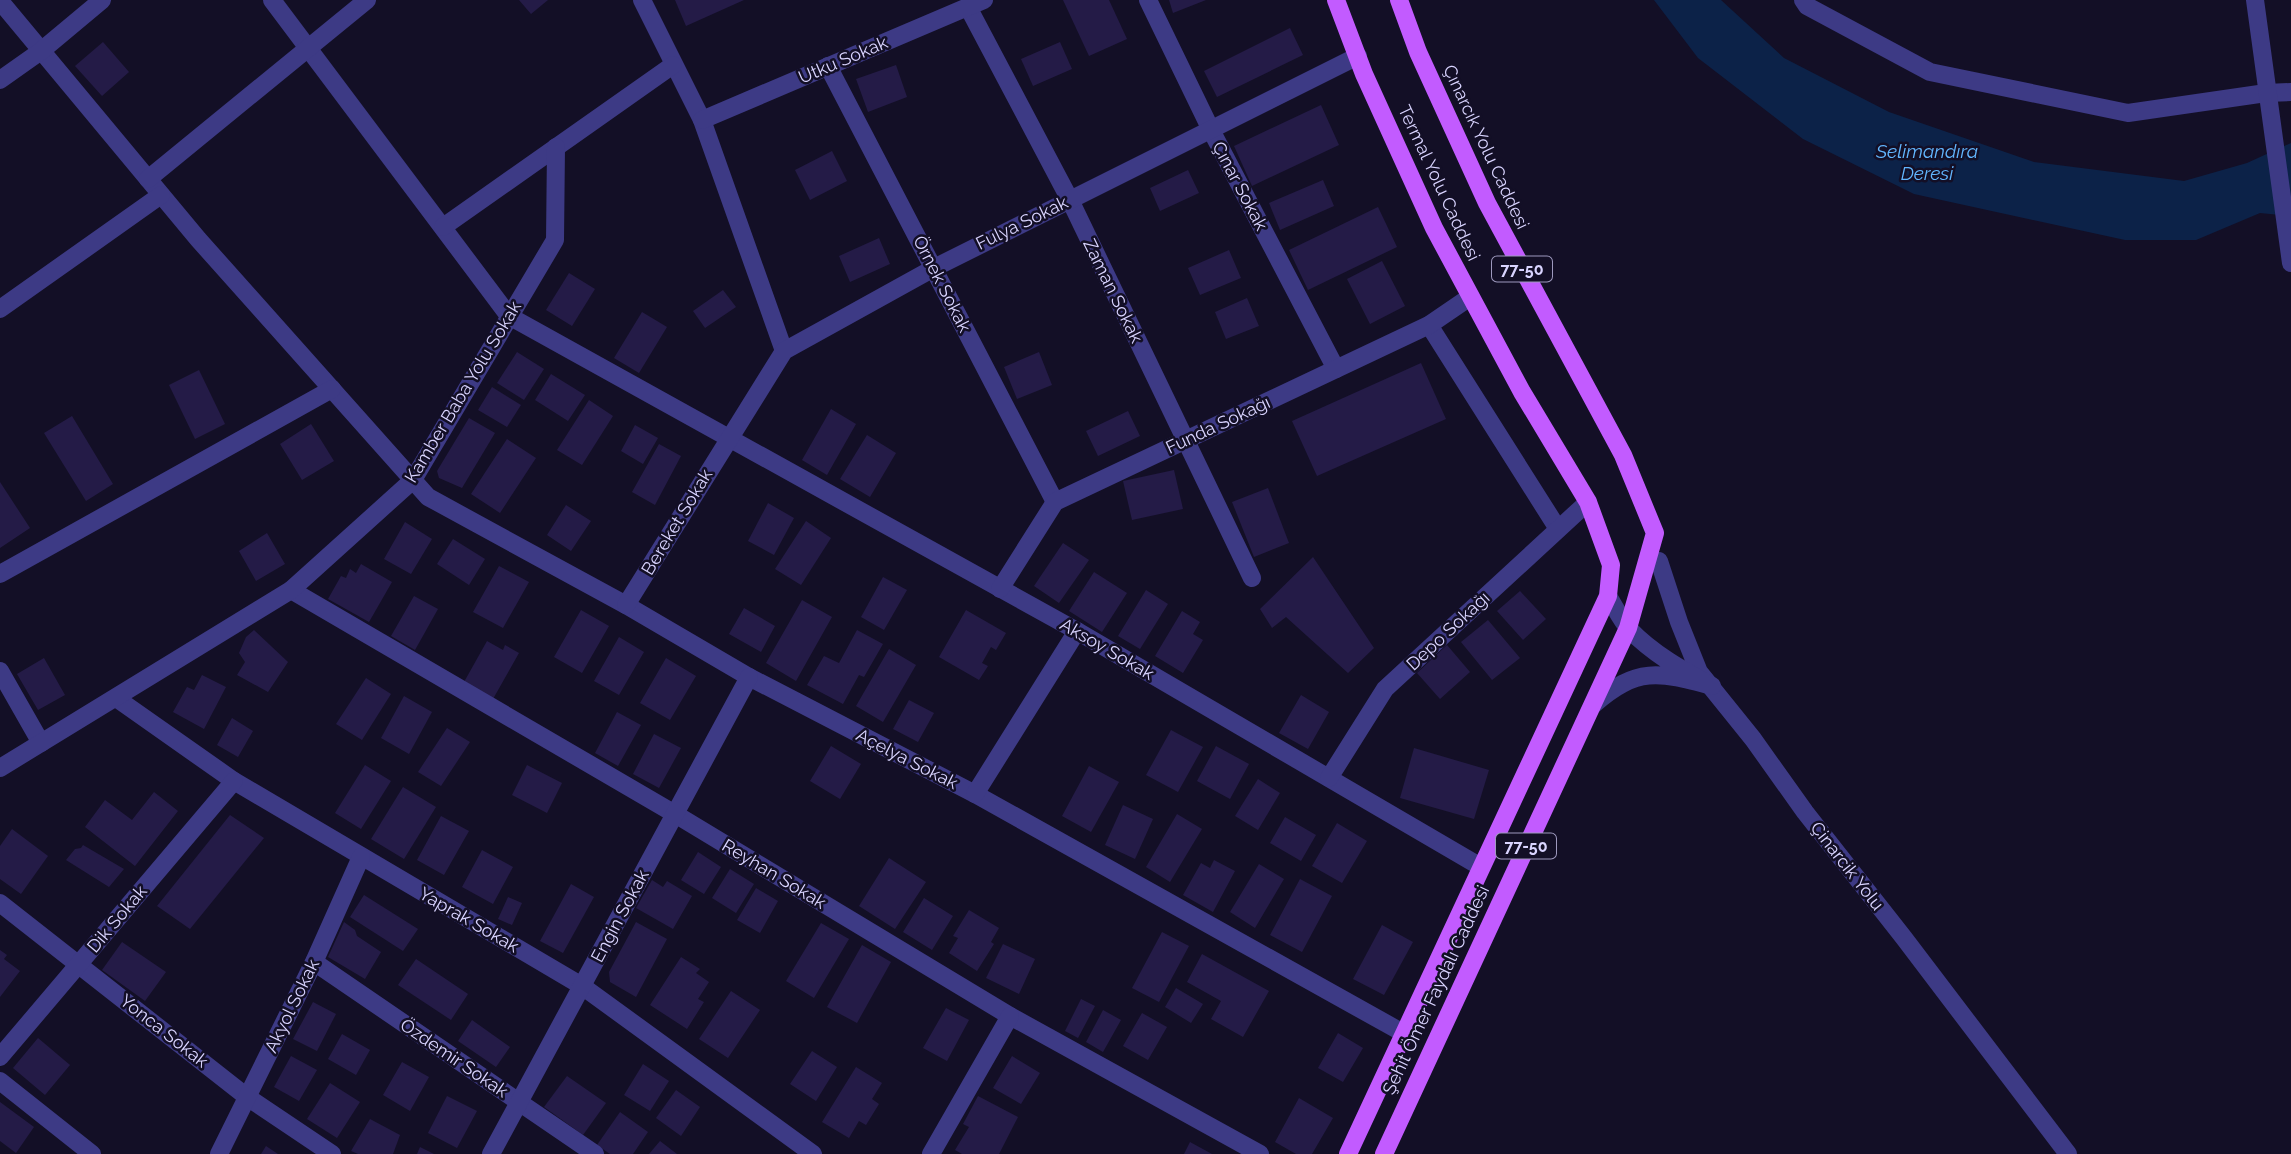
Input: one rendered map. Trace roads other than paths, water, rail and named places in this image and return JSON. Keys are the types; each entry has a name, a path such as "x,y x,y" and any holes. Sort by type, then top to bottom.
{"main road":[{"name":"Termal Yolu Caddesi","path":"1336,0 1434,228 1522,392 1588,502 1611,565"},
{"name":"Çınarcık Yolu Caddesi","path":"1398,0 1418,52 1486,203 1622,455 1655,533"},
{"name":"Şehit Ömer Faydalı Caddesi","path":"1384,1154 1628,628 1655,533"},
{"name":"Şehit Ömer Faydalı Caddesi","path":"1348,1154 1608,596 1611,565"}],"street":[{"path":"0,80 41,51 102,0"},
{"path":"272,0 509,316"},
{"path":"148,179 367,0"},
{"path":"642,0 702,120 784,351"},
{"name":"Çınar Sokak","path":"1148,0 1211,130 1336,369"},
{"path":"1803,0 1807,6 1930,72 2128,113 2266,93 2291,92"},
{"path":"2255,0 2290,255"},
{"name":"Açelya Sokak","path":"0,1 198,239 428,497 626,605 749,677 975,794 1405,1034"},
{"name":"Utku Sokak","path":"702,120 976,4"},
{"name":"Zaman Sokak","path":"976,4 1252,578"},
{"name":"Fulya Sokak","path":"727,439 784,351 934,268 1358,56"},
{"path":"443,227 673,65"},
{"name":"Örnek Sokak","path":"828,66 1055,502"},
{"name":"Kamber Baba Yolu Sokak","path":"0,768 291,590 413,480 555,240 556,147"},
{"path":"0,309 161,195"},
{"name":"Funda Sokağı","path":"1055,502 1429,325 1471,297"},
{"name":"Aksoy Sokak","path":"509,316 1077,631 1481,867"},
{"path":"1429,325 1558,529"},
{"path":"0,574 332,389"},
{"name":"Bereket Sokak","path":"626,605 727,439"},
{"path":"1000,589 1055,502"},
{"name":"Depo Sokağı","path":"1329,778 1385,689 1588,502"},
{"name":"Çinarcik Yolu","path":"1659,561 1699,672 1753,739 1805,812 1905,938 2068,1154"},
{"name":"Reyhan Sokak","path":"291,590 675,814 1010,1016 1260,1154"},
{"path":"1608,596 1628,628 1675,666 1712,687"},
{"path":"975,794 1077,631"},
{"path":"0,671 41,743"},
{"path":"1591,706 1613,687 1652,674 1675,676 1712,687"},
{"name":"Engin Sokak","path":"491,1154 749,677"},
{"name":"Yaprak Sokak","path":"116,698 234,781 582,986 813,1154"},
{"name":"Dik Sokak","path":"0,1057 234,781"},
{"name":"Akyol Sokak","path":"219,1154 314,962 362,857"},
{"name":"Yonca Sokak","path":"0,903 247,1097 332,1154"},
{"name":"Özdemir Sokak","path":"314,962 594,1154"},
{"path":"934,1153 1010,1016"},
{"path":"0,1081 92,1154"}],"water":[{"name":"Selimandıra Deresi","path":"1654,0 1721,0 1784,58 1889,112 2034,162 2184,181 2247,163 2291,143 2291,216 2260,213 2196,240 2125,240 1914,194 1803,139 1698,58"}]}
